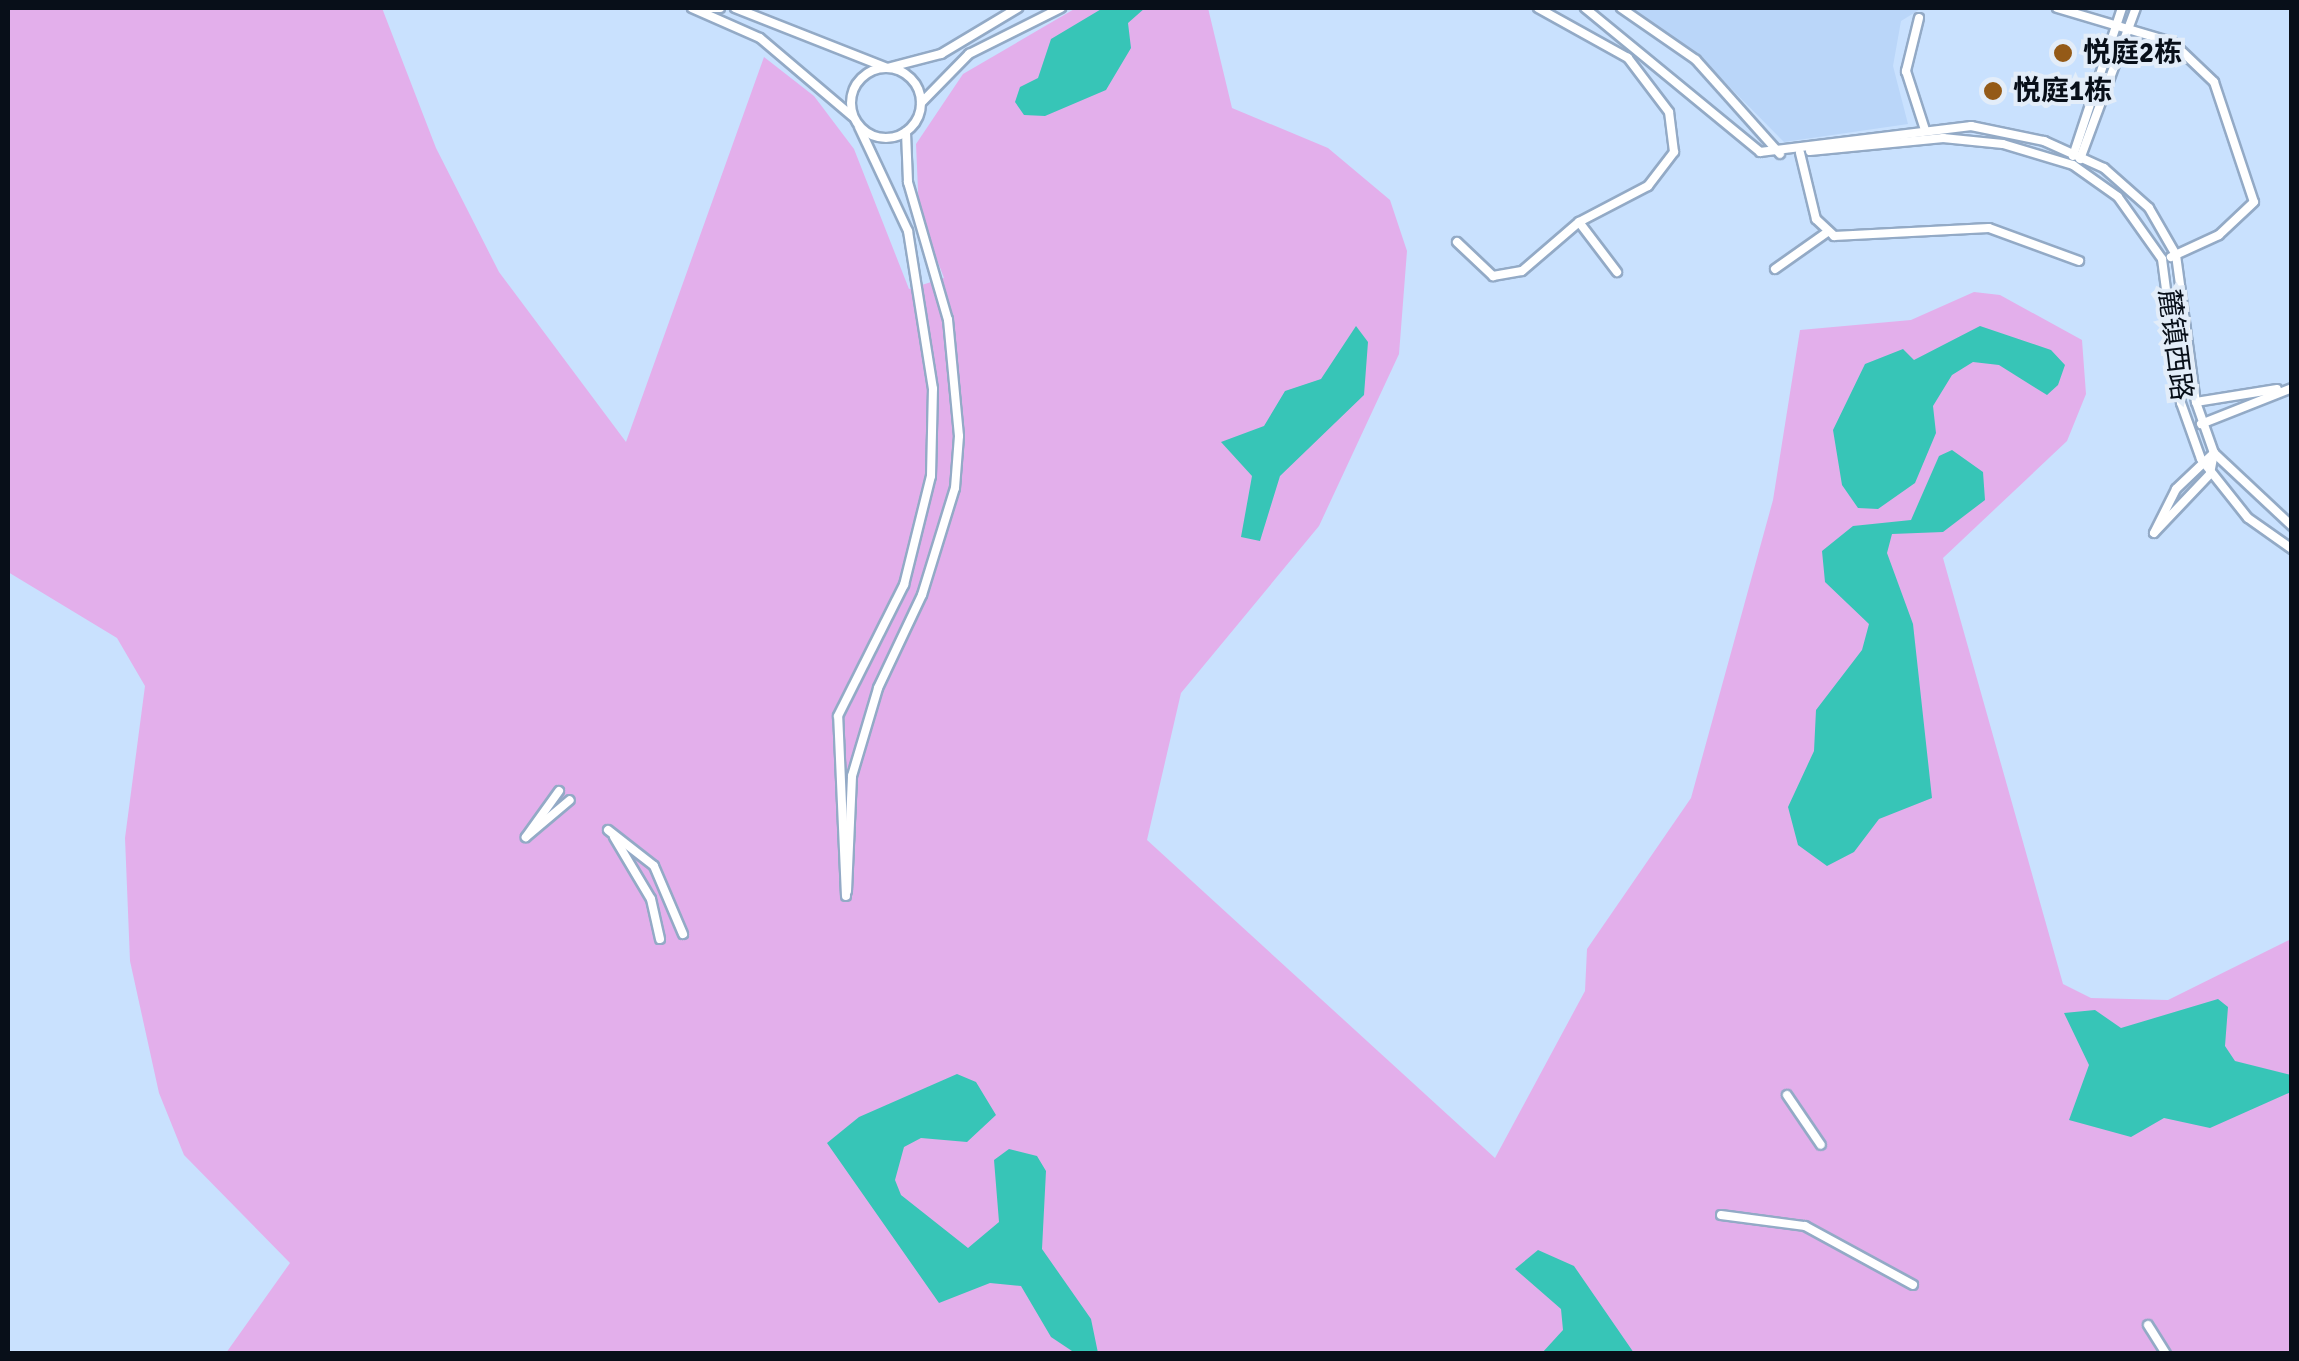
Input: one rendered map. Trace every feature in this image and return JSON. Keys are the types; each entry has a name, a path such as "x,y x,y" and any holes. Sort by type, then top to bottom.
{"street":[{"path":"692,8 720,8"},
{"path":"735,8 911,78 921,103"},
{"path":"853,117 853,89 887,68 963,42 1018,8"},
{"path":"705,10 760,38 853,117 908,231 928,320 931,476 904,585 838,716 846,896 862,739 955,488 948,320 919,228 906,132 921,103 969,54 1061,8"},
{"path":"1457,242 1481,270 1506,277 1579,222 1666,170 1673,128 1628,58 1538,8"},
{"path":"1585,8 1750,145 1780,154 1806,152 1923,126 2008,132 2084,156 2149,208 2176,255 2196,402 2214,452 2292,526"},
{"path":"1621,8 1696,60 1780,154"},
{"path":"2057,8 2130,25 2205,68 2254,197 2219,235 2162,259"},
{"path":"2073,166 2073,152 2122,8"},
{"path":"2073,166 2084,156 2136,8"},
{"path":"1919,18 1906,71 1928,139"},
{"path":"963,42 969,54"},
{"path":"859,127 882,138 906,132"},
{"name":"麓镇西路","path":"1806,152 1928,139 2003,144 2073,166 2136,214 2162,259 2181,403 2201,459 2210,474 2292,550"},
{"path":"1806,152 1826,233"},
{"path":"1579,222 1616,272"},
{"path":"908,231 919,228"},
{"path":"1774,269 1826,233 1988,228 2080,262"},
{"path":"2196,402 2292,388"},
{"path":"2201,424 2292,388"},
{"path":"2214,452 2210,474 2154,533 2201,459 2214,452"},
{"path":"559,791 526,837 570,800"},
{"path":"660,939 639,872 608,830 654,866 682,934"},
{"path":"1787,1095 1821,1144"},
{"path":"1721,1215 1805,1226 1913,1285"},
{"path":"2148,1325 2166,1354"}],"shaded area":[{"path":"8,8 382,8 436,148 499,272 626,442 764,57 814,96 854,149 909,289 944,278 919,213 916,144 963,74 1076,8 1208,8 1232,108 1328,148 1390,200 1407,251 1399,354 1319,526 1181,693 1147,840 1495,1158 1585,991 1587,949 1691,798 1773,500 1800,330 1911,320 1974,292 2000,295 2082,340 2086,394 2067,441 1943,558 2063,984 2091,998 2168,1000 2291,939 2291,1353 226,1353 290,1263 184,1155 159,1093 130,961 125,838 145,686 117,638 8,572"},
{"path":"1103,8 1145,8 1128,23 1131,48 1106,90 1045,116 1024,115 1015,102 1020,87 1038,78 1051,39"},
{"path":"1629,8 1922,8 1901,21 1893,66 1908,124 1784,142 1698,55"},
{"path":"1356,326 1368,342 1364,395 1280,476 1260,541 1241,537 1252,476 1221,442 1264,426 1285,391 1321,379"},
{"path":"1980,326 2051,350 2065,365 2058,385 2047,395 1999,365 1973,362 1952,375 1933,406 1936,433 1915,483 1878,509 1858,508 1842,485 1833,430 1865,364 1903,349 1914,360"},
{"path":"1952,450 1983,472 1985,500 1943,532 1892,534 1887,553 1913,624 1932,798 1879,819 1854,852 1827,866 1798,845 1788,807 1814,751 1816,710 1862,650 1869,624 1825,582 1822,551 1853,526 1911,520 1939,456"},
{"path":"2218,999 2228,1007 2225,1046 2235,1061 2291,1075 2291,1092 2210,1128 2164,1118 2131,1137 2069,1120 2089,1065 2064,1013 2095,1010 2121,1028"},
{"path":"957,1074 976,1082 996,1115 967,1142 921,1138 904,1147 895,1180 901,1195 968,1248 999,1222 994,1160 1009,1149 1037,1156 1046,1171 1042,1249 1091,1319 1098,1353 1075,1353 1051,1337 1021,1286 990,1283 939,1303 827,1143 859,1117"},
{"path":"1538,1250 1574,1266 1634,1353 1542,1353 1563,1330 1561,1309 1515,1269"}],"place":[{"name":"悦庭2栋","path":"2063,53"},
{"name":"悦庭1栋","path":"1993,91"}]}
